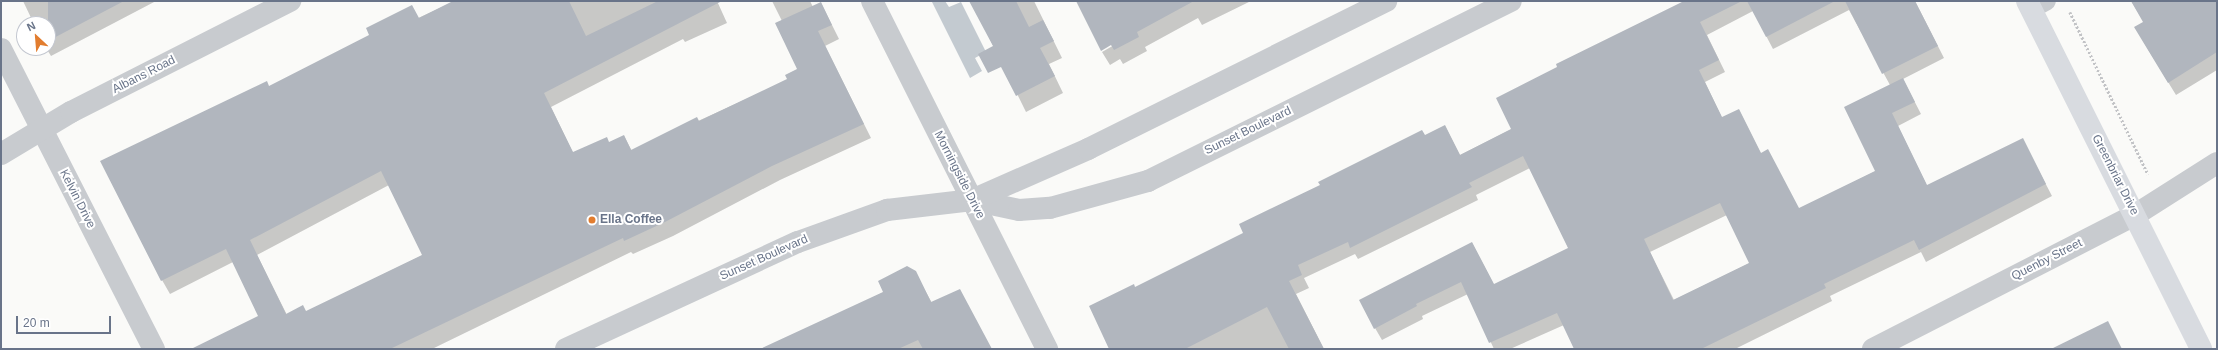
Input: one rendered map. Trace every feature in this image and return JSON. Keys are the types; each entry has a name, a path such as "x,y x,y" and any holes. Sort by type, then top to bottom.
{"main road":[{"name":"Greenbriar Drive","path":"2035,4 2135,215 2201,349"}],"street":[{"name":"Albans Road","path":"1,154 71,112 290,1"},
{"name":"Morningside Drive","path":"872,1 1047,349"},
{"name":"Sunset Boulevard","path":"566,349 798,242 887,210 972,200 1088,149 1386,1"},
{"name":"Sunset Boulevard","path":"972,200 1019,210 1050,208 1148,181 1511,1"},
{"name":"Kelvin Drive","path":"1,48 154,349"},
{"name":"Quenby Street","path":"1873,349 2135,215 2217,163"}],"path":[{"path":"2068,8 2160,199"}],"shaded area":[{"path":"945,1 949,7 961,2 986,52 975,58 982,71 970,78 932,2"}],"building":[{"path":"48,1 124,1 56,37 56,16 48,16"},
{"path":"453,1 569,1 586,36 658,1 722,1 544,93 573,152 607,137 609,142 624,135 631,150 697,117 699,121 787,79 785,75 797,69 775,23 821,2 832,25 818,31 864,124 772,166 665,222 624,241 623,238 390,349 191,349 258,316 226,249 161,281 100,161 267,81 269,86 369,35 366,28 412,5 419,18","holes":["381,171 422,255 306,311 303,305 286,314 250,240"]},
{"path":"969,1 1016,1 1029,27 1043,20 1054,41 1040,48 1055,76 1016,96 1001,67 988,73 978,54 993,46"},
{"path":"1076,1 1194,1 1137,32 1139,37 1114,50 1111,45 1101,51"},
{"path":"1684,1 1742,1 1700,22 1719,60 1699,70 1722,117 1739,109 1761,153 1768,149 1799,208 1875,171 1844,107 1903,78 1915,102 1892,113 1927,185 2023,138 2046,184 1919,250 1914,240 1824,284 1826,288 1701,349 1574,349 1557,313 1489,343 1461,282 1416,304 1417,306 1374,329 1359,300 1472,242 1494,284 1568,248 1523,156 1469,183 1472,187 1350,248 1348,242 1298,265 1302,275 1289,281 1324,349 1289,349 1267,307 1185,349 1109,349 1089,306 1134,284 1135,287 1243,233 1239,224 1320,185 1318,182 1422,130 1425,135 1445,125 1460,155 1511,129 1496,98 1557,67 1556,64","holes":["1720,203 1749,263 1673,300 1644,239"]},
{"path":"1747,1 1835,1 1766,37"},
{"path":"1845,1 1915,1 1938,46 1882,74"},
{"path":"2131,1 2217,1 2217,52 2168,83 2134,27 2143,22"},
{"path":"907,266 916,271 931,302 960,289 992,349 923,349 918,340 898,349 760,349 883,292 878,281"},
{"path":"2108,321 2122,349 2051,349"}],"place":[{"name":"Ella Coffee","path":"592,220"}]}
